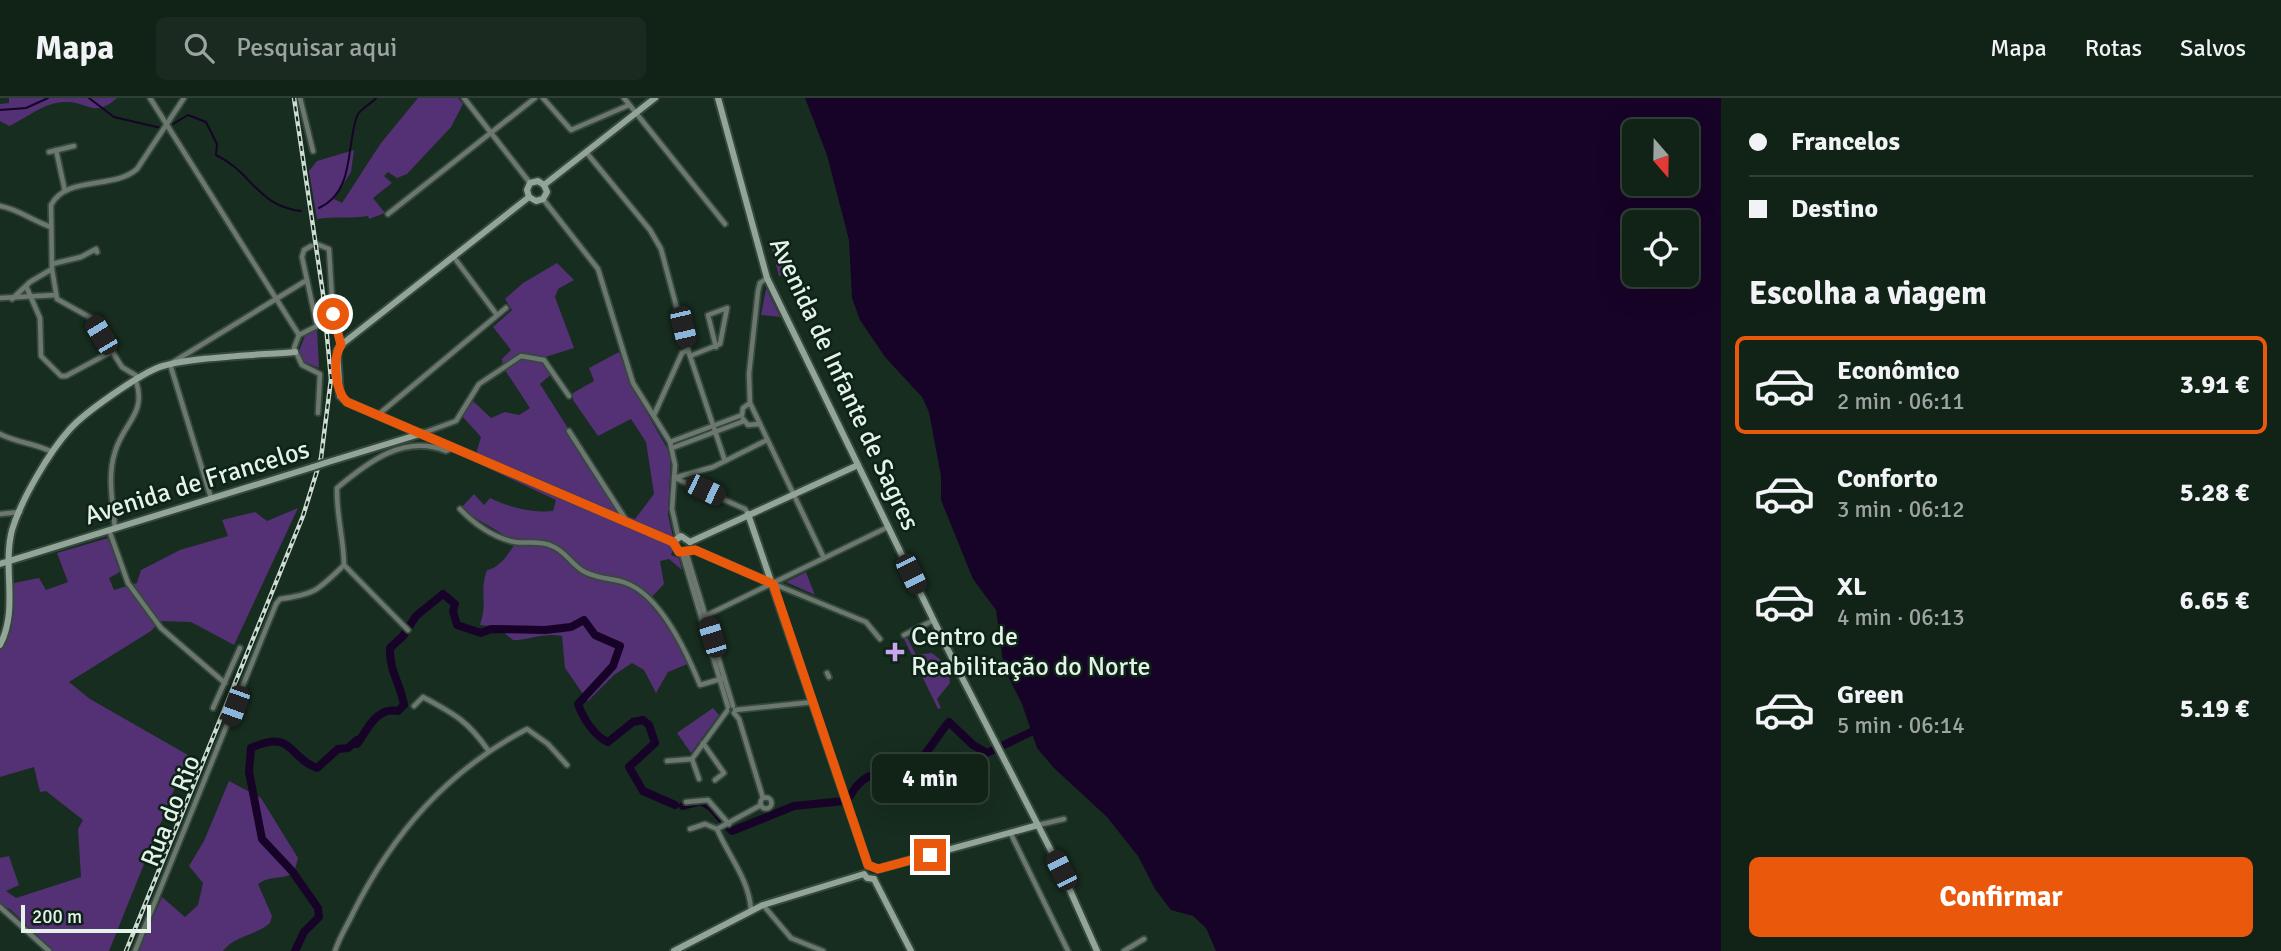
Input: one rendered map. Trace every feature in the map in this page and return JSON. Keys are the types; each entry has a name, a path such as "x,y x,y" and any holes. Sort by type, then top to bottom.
{"main road":[{"path":"544,185 655,98"},
{"name":"Avenida de Infante de Sagres","path":"718,98 767,278 931,621 1001,749 1097,951"},
{"path":"538,181 544,185 547,192 543,199 536,201 529,197 527,190 530,183 538,181"},
{"path":"529,197 341,345 337,351 340,396 626,521 676,539 687,537 687,549"},
{"path":"0,645 7,631 11,611 9,561 12,530 53,453 70,428 139,380 170,364 295,352"},
{"path":"404,425 405,439"},
{"name":"Avenida de Francelos","path":"0,564 423,433"},
{"path":"676,539 675,550 687,549 748,514 858,465"},
{"path":"674,951 763,905 864,874 868,865 748,514"},
{"path":"687,549 773,584"},
{"path":"868,865 878,869 1038,825"},
{"path":"878,869 874,879 911,951"},
{"path":"864,874 867,878 874,879"}],"street":[{"path":"150,98 299,335 295,352 302,365 320,374 318,413"},
{"path":"184,98 129,176 65,191 51,205 52,266 55,295 61,303 91,318 122,367 139,380 139,406 115,450 111,469 112,530 128,583 160,628 225,683"},
{"path":"300,98 313,151"},
{"path":"464,98 530,183"},
{"path":"388,214 535,98"},
{"path":"543,98 571,130 629,105"},
{"path":"624,98 725,224"},
{"path":"49,152 74,146"},
{"path":"56,150 65,191"},
{"path":"586,152 650,230 661,249 689,353 725,461"},
{"path":"543,199 598,268 633,383 671,445 674,478 672,509 676,539"},
{"path":"0,206 12,208 51,227"},
{"path":"319,245 328,247 330,253 333,314 341,345"},
{"path":"299,335 317,326 302,253 311,246"},
{"path":"11,299 52,266 96,249 97,252"},
{"path":"453,256 497,315"},
{"path":"767,278 760,283 758,291 749,374 750,403 824,558"},
{"path":"211,499 170,364 275,297 307,280"},
{"path":"26,286 40,318 41,356 61,376 66,376 111,352"},
{"path":"0,298 55,295"},
{"path":"379,414 506,308"},
{"path":"654,415 682,353 716,347 724,338 727,308 708,315 716,347"},
{"path":"423,433 456,421 480,384 521,356 544,360 569,396"},
{"path":"750,403 743,408 743,418 751,426 759,424"},
{"path":"671,445 743,418"},
{"path":"569,431 626,521"},
{"path":"0,434 53,453"},
{"path":"674,478 725,461 767,440"},
{"path":"407,629 344,565 344,542 336,510 337,488 371,460 416,444 446,451 452,447"},
{"path":"674,478 685,480 745,509 748,514"},
{"path":"460,509 468,519 500,536 516,542 551,545 564,553 581,571 599,579 626,583 641,592 675,630 701,685 722,679"},
{"path":"0,514 20,512"},
{"path":"704,617 888,527"},
{"path":"687,549 731,710 738,719 763,798 761,805 723,826 705,824 690,829"},
{"name":"Rua do Rio","path":"135,951 276,604 280,600 309,596 344,565"},
{"path":"773,584 866,622 880,639"},
{"path":"904,635 931,621"},
{"path":"213,708 240,648"},
{"path":"414,706 423,697 455,712 467,722 488,750"},
{"path":"692,759 731,710 814,701"},
{"path":"335,951 362,892 391,847 428,804 488,750 527,729 548,744 567,765"},
{"path":"703,743 724,772 715,780"},
{"path":"667,761 692,759"},
{"path":"692,759 699,779"},
{"path":"761,805 767,808 772,803 770,798 763,798"},
{"path":"686,802 708,800 723,826 729,856 750,891 751,910"},
{"path":"1038,825 1064,818"},
{"path":"1010,831 1068,951"},
{"path":"763,905 791,938 823,951"},
{"path":"0,907 49,951"},
{"path":"1124,951 1144,939"}],"shaded area":[{"path":"9,98 117,98 96,108 73,102 57,103 43,107 9,126 0,121 0,104 9,103"},
{"path":"418,98 458,98 463,104 451,127 407,174 397,178 388,172 384,176 392,183 373,198 385,213 369,219 368,216 317,219 309,171 317,161 354,150 351,172 334,199 342,203 381,143"},
{"path":"805,98 1721,98 1721,951 1216,951 1206,928 1193,916 1171,910 1155,889 1138,856 1107,817 1054,768 1037,748 1022,704 1004,668 996,610 973,579 941,500 941,476 929,412 922,397 885,357 860,320 852,298 849,240 827,155"},
{"path":"786,245 793,272 779,276 772,249"},
{"path":"557,263 574,280 558,289 555,297 574,348 545,357 554,372 540,384 622,514 635,519 654,494 646,442 631,419 598,436 573,400 573,393 594,381 589,368 619,352 631,385 671,455 668,515 675,545 671,555 679,558 682,570 669,559 660,561 664,584 648,601 676,636 690,663 668,672 656,693 644,670 632,663 614,675 588,701 565,668 562,636 513,640 497,627 480,625 487,570 500,563 516,542 460,509 474,494 484,505 490,498 512,507 537,511 553,511 556,500 479,464 477,450 481,437 462,416 473,401 491,418 505,412 519,415 530,408 503,367 502,359 511,350 493,327 512,310 505,299 523,283"},
{"path":"767,290 780,317 761,315"},
{"path":"317,330 319,368 304,362 299,351 305,336"},
{"path":"298,508 234,645 191,622 160,621 151,631 69,682 90,699 188,755 109,951 53,951 10,909 0,905 0,858 9,856 19,885 6,891 16,898 81,877 78,829 83,820 46,791 40,792 34,767 0,777 0,649 11,631 14,583 39,578 46,590 68,582 57,553 108,538 120,572 109,578 114,590 137,583 141,570 180,550 228,536 222,520 255,512 267,521"},
{"path":"806,572 807,575 815,595 786,582"},
{"path":"907,637 916,655 932,653 948,666 950,683 937,699 941,708 938,709 904,639"},
{"path":"713,708 719,715 691,753 677,733"},
{"path":"229,781 261,798 298,858 294,873 267,879 258,884 272,916 270,923 234,942 223,951 138,951 162,897 185,917 198,905 203,883 189,866 204,841"}],"waterway":[{"path":"0,110 26,108 48,98"},
{"path":"89,98 114,117 161,128"},
{"path":"319,208 331,201 339,191 344,180 357,116 376,98"},
{"path":"173,124 188,115 206,122 217,144 216,155 238,170 274,203 301,211"},
{"path":"295,951 304,932 319,917 318,908 292,871 262,839 249,772 251,748 265,743 283,743 317,768 338,749 348,748 357,740 357,744 378,716 384,712 398,711 404,705 391,664 390,648 403,636 416,616 443,594 455,604 453,611 457,625 481,633 491,629 545,630 571,627 584,620 595,635 620,646 613,666 578,704 590,726 598,736 608,742 633,722 643,720 649,725 655,743 629,767 643,791 675,805"},
{"path":"850,796 864,779 878,773 903,769 917,762 949,722 973,745 987,753 1031,732"},
{"path":"683,806 701,801 711,807 732,831 794,806 844,801"}],"railway":[{"path":"126,951 303,516 321,458 331,379 323,294 294,98"}],"place":[{"name":"Centro de Reabilitação do Norte","path":"895,652"}],"route":[{"path":"333,314 337,339 341,345 337,351 338,390 347,402 673,542 675,550 679,552 695,550 773,584 868,865 878,869 930,855"}]}
